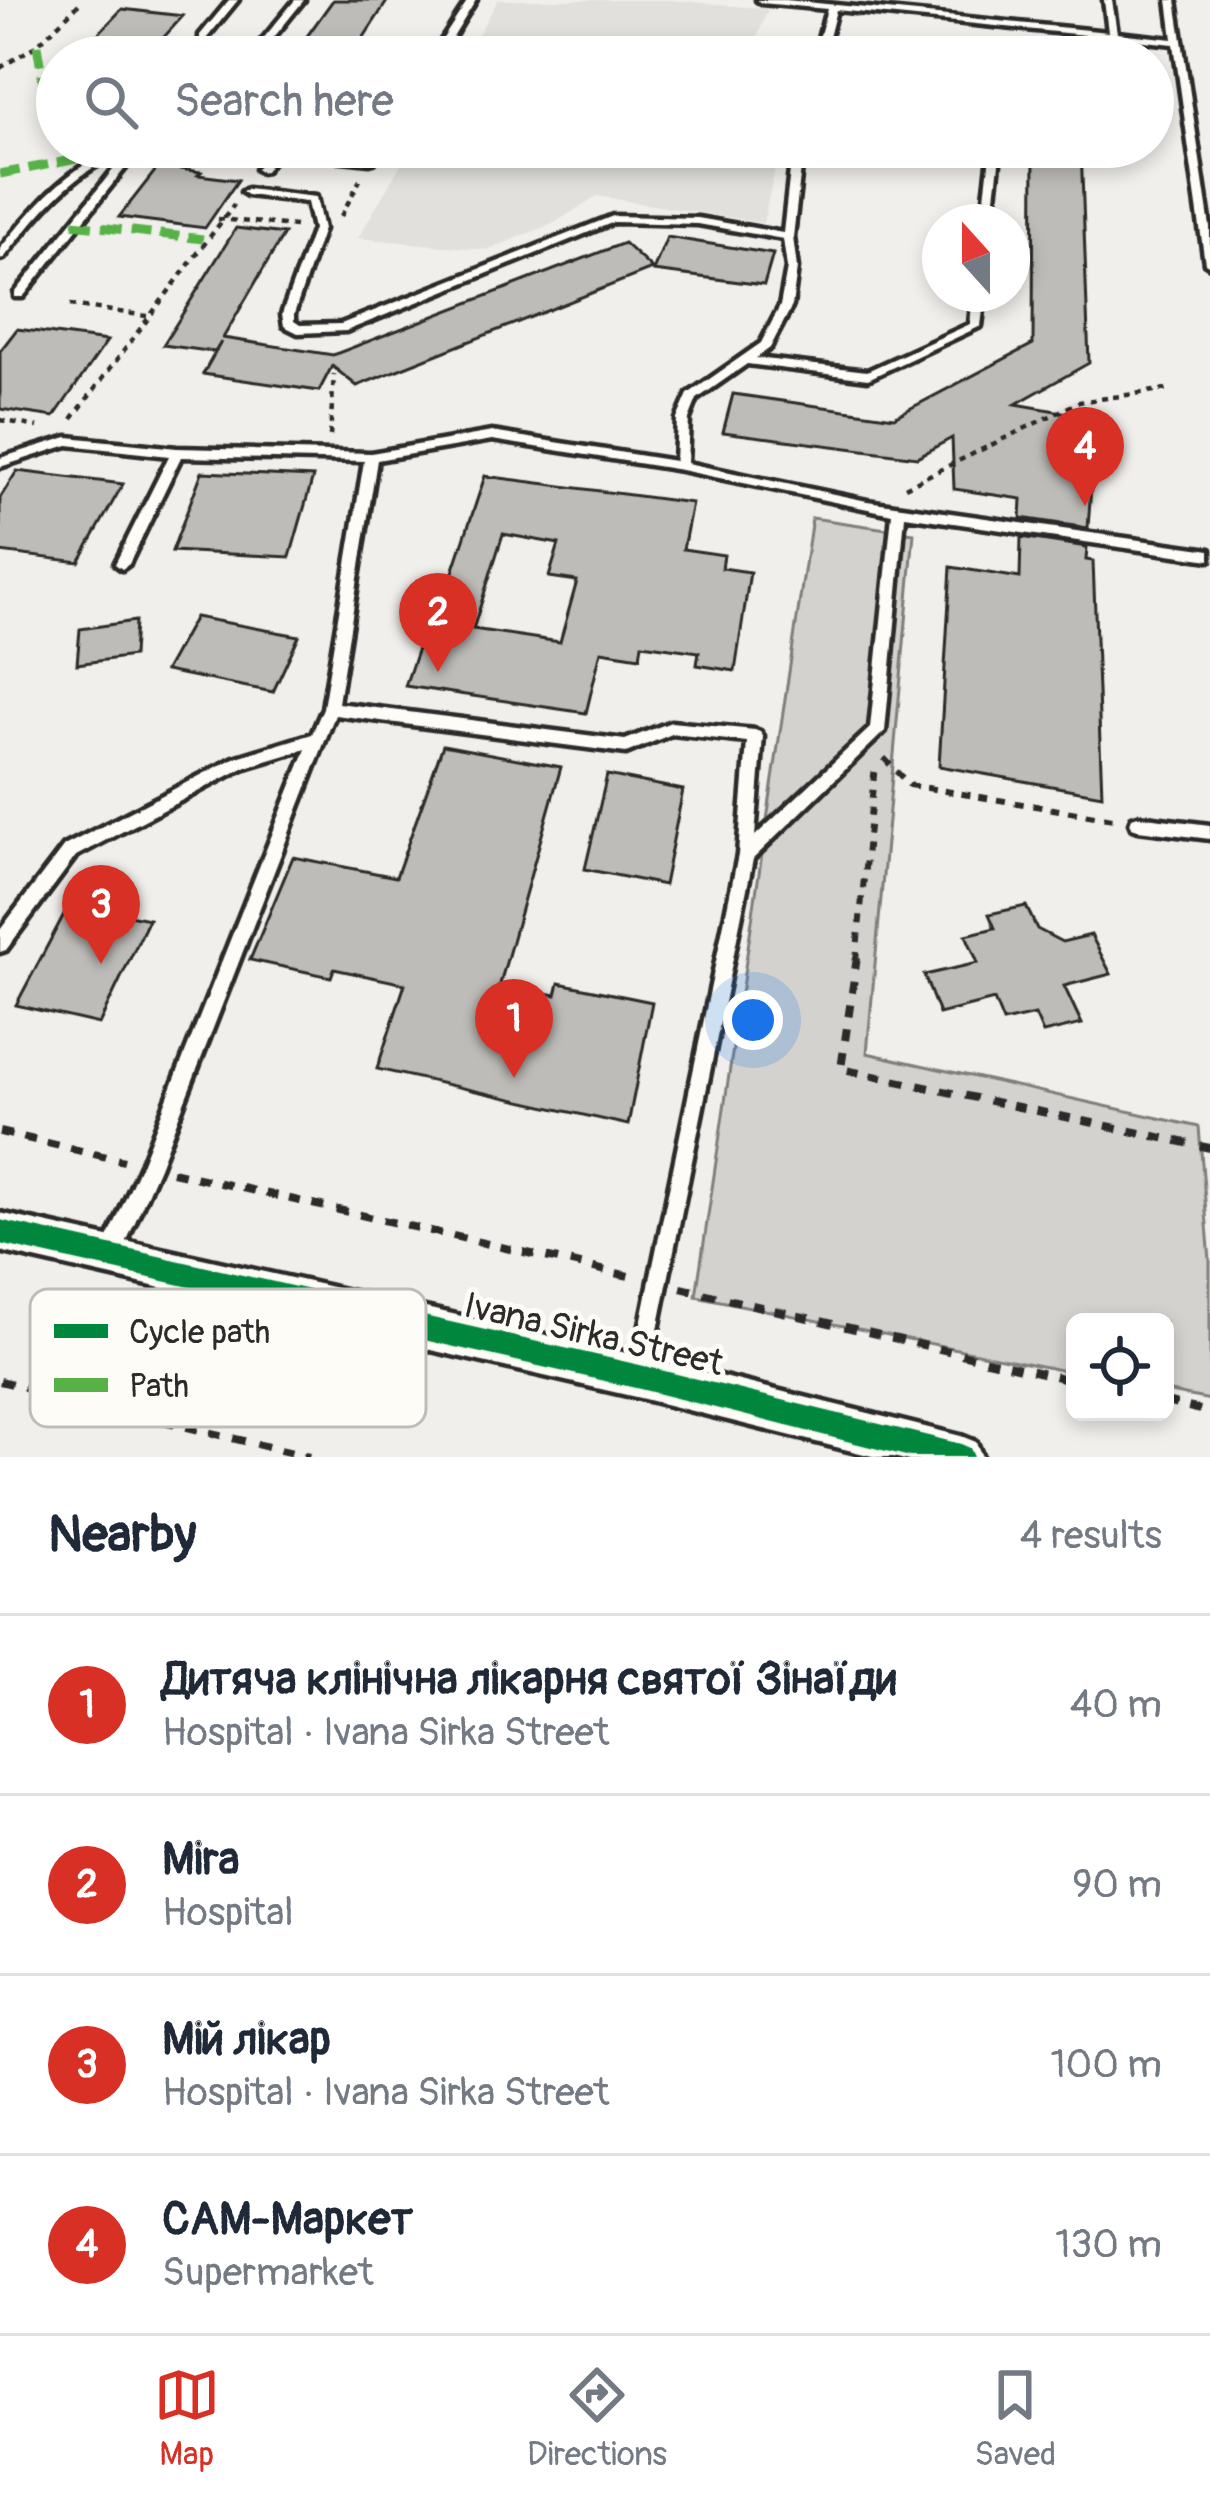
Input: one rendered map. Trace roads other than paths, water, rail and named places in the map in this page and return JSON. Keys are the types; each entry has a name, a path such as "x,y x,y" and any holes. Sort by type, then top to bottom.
{"street":[{"name":"Ivana Sirka Street","path":"0,1232 256,1289"},
{"name":"Ivana Sirka Street","path":"426,1328 962,1457"}],"lane":[{"path":"205,36 234,0"},
{"path":"271,36 300,0"},
{"path":"449,36 472,0"},
{"path":"761,0 1122,36"},
{"path":"1108,0 1113,35"},
{"path":"1172,0 1210,263"},
{"path":"825,36 832,8"},
{"path":"1174,42 1178,42"},
{"path":"0,256 34,214 84,168"},
{"path":"19,296 118,168"},
{"path":"681,466 683,419 692,397 766,346 786,306 792,268 788,237 792,168"},
{"path":"989,204 993,168"},
{"path":"247,192 312,199 318,229 287,314 288,323 298,329 342,328 613,219 698,221 788,237"},
{"path":"744,359 868,375 976,326 977,312"},
{"path":"0,463 68,442 177,452 371,457 492,436 681,466 867,506 1210,555"},
{"path":"122,564 177,452"},
{"path":"110,1256 151,1167 330,708 371,457"},
{"path":"746,855 878,731 899,511"},
{"path":"330,708 626,747 671,728 755,736 746,855 640,1376"},
{"path":"0,944 70,851 239,763 319,739"},
{"path":"1138,823 1210,832"}],"place":[{"name":"САМ-Маркет","path":"1085,506"},
{"name":"Mira","path":"438,672"},
{"name":"Мій лікар","path":"101,964"},
{"name":"Дитяча клінічна лікарня святої Зінаїди","path":"514,1078"}]}
